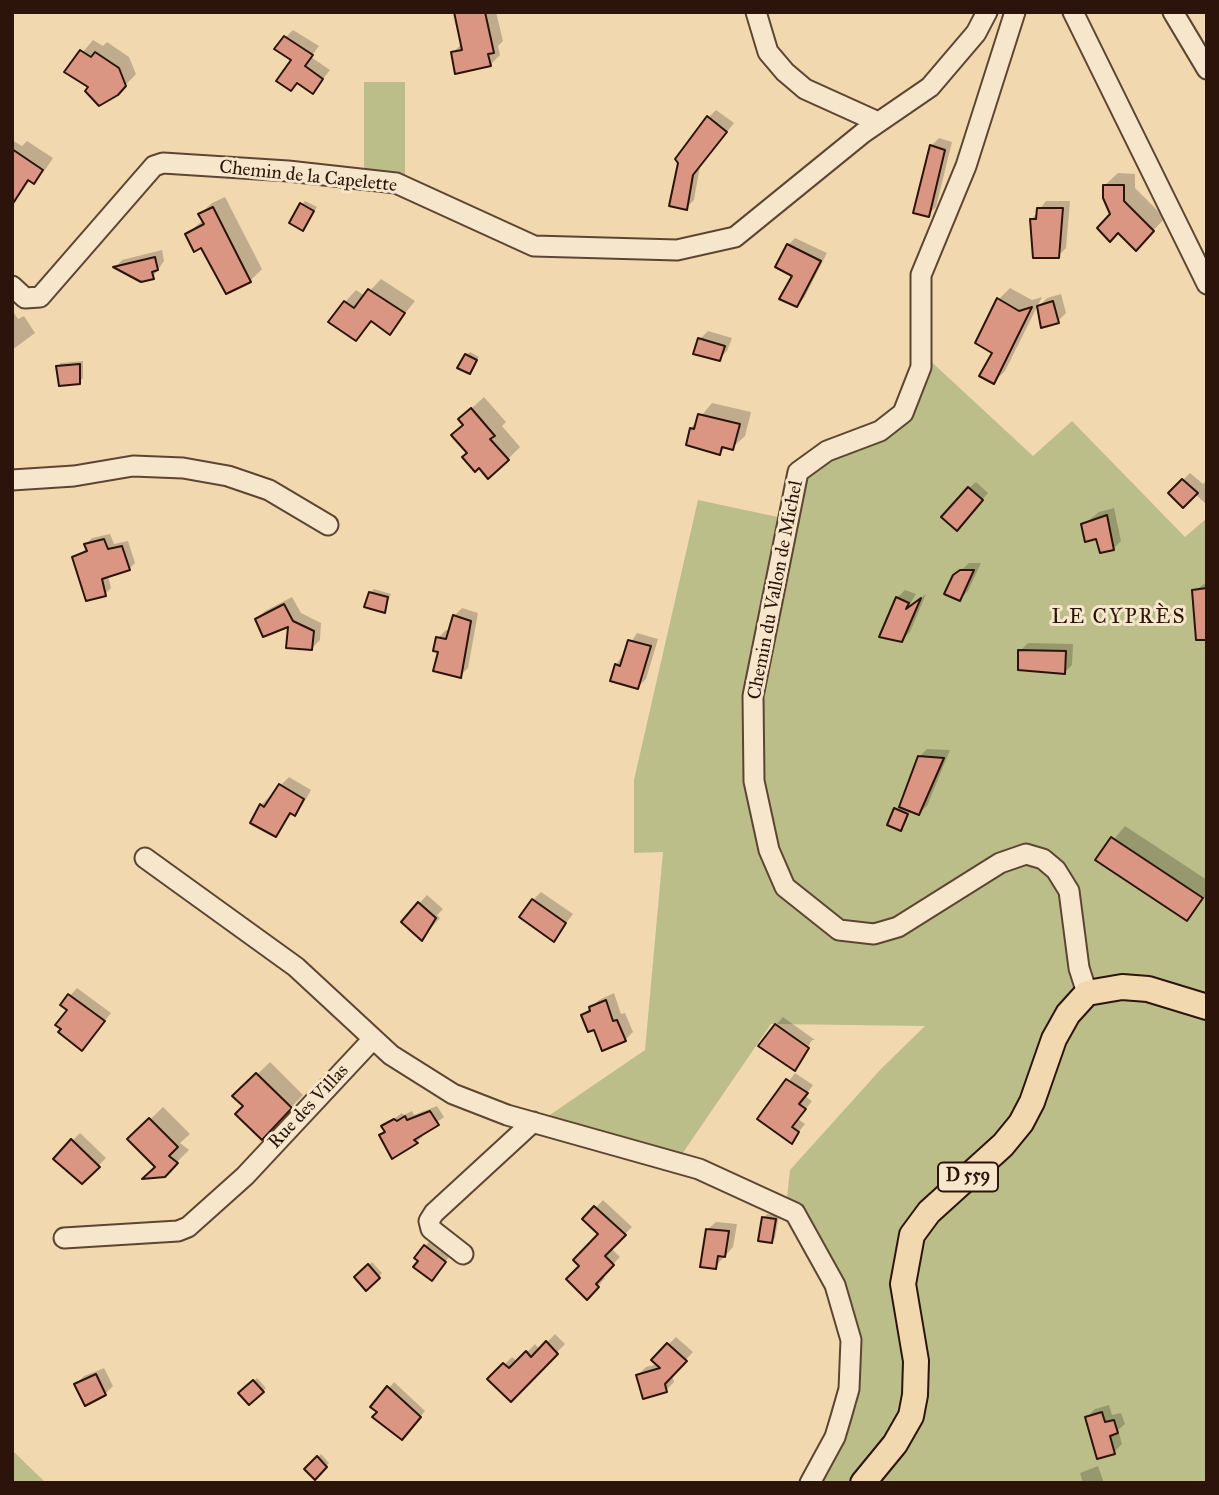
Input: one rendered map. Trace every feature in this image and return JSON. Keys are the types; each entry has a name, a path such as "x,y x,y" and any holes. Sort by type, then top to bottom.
{"main road":[{"path":"1087,993 1122,987 1148,989 1207,1007"},
{"name":"D 559","path":"863,1483 895,1444 911,1416 916,1361 903,1284 912,1235 929,1212 1003,1145 1021,1123 1054,1039 1068,1014 1087,993"}],"street":[{"path":"756,12 768,52 785,72 805,89 878,122"},
{"name":"Chemin de la Capelette","path":"12,286 25,298 40,297 154,166 163,163 288,171 396,183 534,246 677,250 735,237 878,122 930,87 976,33 987,12"},
{"name":"Chemin du Vallon de Michel","path":"1015,12 966,166 921,275 921,367 903,413 880,431 827,451 798,472 753,696 754,781 769,850 785,887 839,930 874,934 898,927 1000,863 1026,853 1044,859 1056,870 1069,891 1079,968 1087,993"},
{"path":"1073,12 1207,284"},
{"path":"1173,12 1207,69"},
{"path":"12,480 74,476 133,466 183,468 228,476 269,490 328,524"},
{"path":"145,858 296,967 391,1055 453,1094 533,1122 699,1169 795,1213 835,1285 851,1340 849,1389 841,1417 835,1437 810,1483"},
{"name":"Rue des Villas","path":"64,1238 178,1231 188,1227 245,1176 373,1039"},
{"path":"463,1254 431,1229 429,1221 433,1213 533,1122"}],"green space":[{"path":"364,82 405,82 405,178 364,174"},
{"path":"924,355 1033,456 1072,421 1185,537 1207,518 1207,1483 817,1483 857,1404 859,1346 836,1267 786,1207 790,1170 881,1069 925,1026 771,1024 680,1157 541,1121 645,1050 663,852 634,853 634,780 698,500 787,519 810,456 893,421"},
{"path":"14,1452 46,1483 12,1483"}],"building":[{"path":"454,12 485,12 494,53 488,54 491,66 455,74 451,52 462,50"},
{"path":"284,36 313,55 305,66 323,79 313,94 297,83 291,91 276,81 291,60 274,49"},
{"path":"80,50 91,57 95,52 119,68 126,86 118,95 99,106 85,91 88,87 64,72"},
{"path":"707,116 727,132 693,175 687,210 669,206 678,163 675,159"},
{"path":"930,145 945,150 929,217 913,213"},
{"path":"12,149 43,170 34,184 28,180 12,205"},
{"path":"1103,185 1124,185 1124,201 1154,231 1136,251 1118,233 1110,242 1097,228 1110,214 1103,198"},
{"path":"300,203 314,211 303,231 289,223"},
{"path":"213,207 251,282 226,294 201,248 194,252 185,234 204,224 198,214"},
{"path":"1037,208 1063,208 1059,258 1033,258 1030,219 1036,219"},
{"path":"787,244 821,261 797,307 779,299 792,276 775,267"},
{"path":"155,257 158,270 152,272 154,279 141,282 113,267"},
{"path":"368,289 405,313 390,335 371,321 356,341 328,322 344,301 354,308"},
{"path":"997,298 1019,311 1032,307 994,384 979,376 992,353 975,343"},
{"path":"1053,301 1059,323 1041,328 1037,306"},
{"path":"698,338 725,346 720,361 693,354"},
{"path":"465,354 477,360 470,374 457,368"},
{"path":"80,364 80,384 59,386 56,366"},
{"path":"471,408 495,436 490,439 509,460 488,479 479,468 475,472 462,457 467,453 451,435 463,425 458,419"},
{"path":"698,414 740,424 733,450 722,447 720,455 686,445 690,428 694,429"},
{"path":"1182,479 1198,493 1183,508 1168,493"},
{"path":"968,487 983,500 957,531 941,517"},
{"path":"1107,515 1114,550 1100,553 1096,539 1085,542 1081,524"},
{"path":"104,539 108,549 122,546 130,570 102,579 106,596 86,601 72,557 87,551 84,544"},
{"path":"960,570 974,570 960,601 944,594 953,575"},
{"path":"1207,588 1207,640 1196,640 1192,590"},
{"path":"369,592 388,597 385,613 364,607"},
{"path":"896,597 909,603 906,609 921,598 902,642 879,637"},
{"path":"284,604 293,621 314,631 312,650 286,648 288,627 263,637 255,619"},
{"path":"453,615 471,621 461,678 433,671 438,652 433,651 436,637 446,639"},
{"path":"628,640 651,646 638,689 610,681 615,664 620,666"},
{"path":"1018,650 1066,651 1065,674 1018,670"},
{"path":"918,756 944,758 919,815 899,807"},
{"path":"279,784 304,799 295,816 290,813 276,837 250,823 260,804 264,807"},
{"path":"894,808 908,814 901,831 887,825"},
{"path":"1111,837 1203,898 1187,921 1095,860"},
{"path":"532,899 566,923 554,942 519,917"},
{"path":"418,902 436,918 422,941 401,922"},
{"path":"68,994 105,1021 82,1051 58,1032 61,1029 55,1025 67,1010 60,1005"},
{"path":"606,1000 613,1021 617,1020 626,1041 602,1051 594,1030 588,1032 581,1015 590,1011 589,1007"},
{"path":"775,1024 809,1048 795,1071 758,1046"},
{"path":"256,1073 292,1108 262,1140 235,1114 243,1106 232,1096"},
{"path":"786,1079 808,1093 799,1104 806,1109 792,1127 799,1132 792,1144 757,1119"},
{"path":"430,1111 439,1125 414,1140 418,1143 392,1159 379,1135 385,1132 381,1126 394,1119 397,1121 405,1116 407,1120"},
{"path":"149,1118 178,1147 169,1156 178,1163 165,1177 142,1179 155,1167 127,1139"},
{"path":"71,1139 100,1167 82,1184 53,1159"},
{"path":"594,1206 626,1235 605,1256 614,1265 596,1284 599,1287 587,1300 566,1279 579,1266 573,1260 598,1234 582,1219"},
{"path":"762,1217 776,1219 772,1243 758,1241"},
{"path":"706,1229 729,1231 725,1257 718,1256 716,1269 700,1267"},
{"path":"424,1245 446,1262 432,1281 413,1267 418,1261 414,1258"},
{"path":"368,1264 380,1278 366,1291 354,1277"},
{"path":"546,1341 558,1354 511,1402 487,1379 503,1363 509,1368 526,1351 531,1357"},
{"path":"667,1343 687,1361 665,1384 667,1392 643,1399 636,1375 660,1368 651,1360"},
{"path":"96,1374 106,1395 85,1406 74,1384"},
{"path":"253,1380 264,1392 249,1405 238,1393"},
{"path":"387,1386 421,1417 402,1440 372,1417 377,1412 370,1407"},
{"path":"1102,1412 1105,1422 1114,1420 1118,1433 1110,1436 1115,1454 1097,1459 1085,1417"},
{"path":"317,1456 327,1467 315,1480 304,1469"}],"district":[{"name":"LE CYPRÈS","path":"1119,618"}]}
